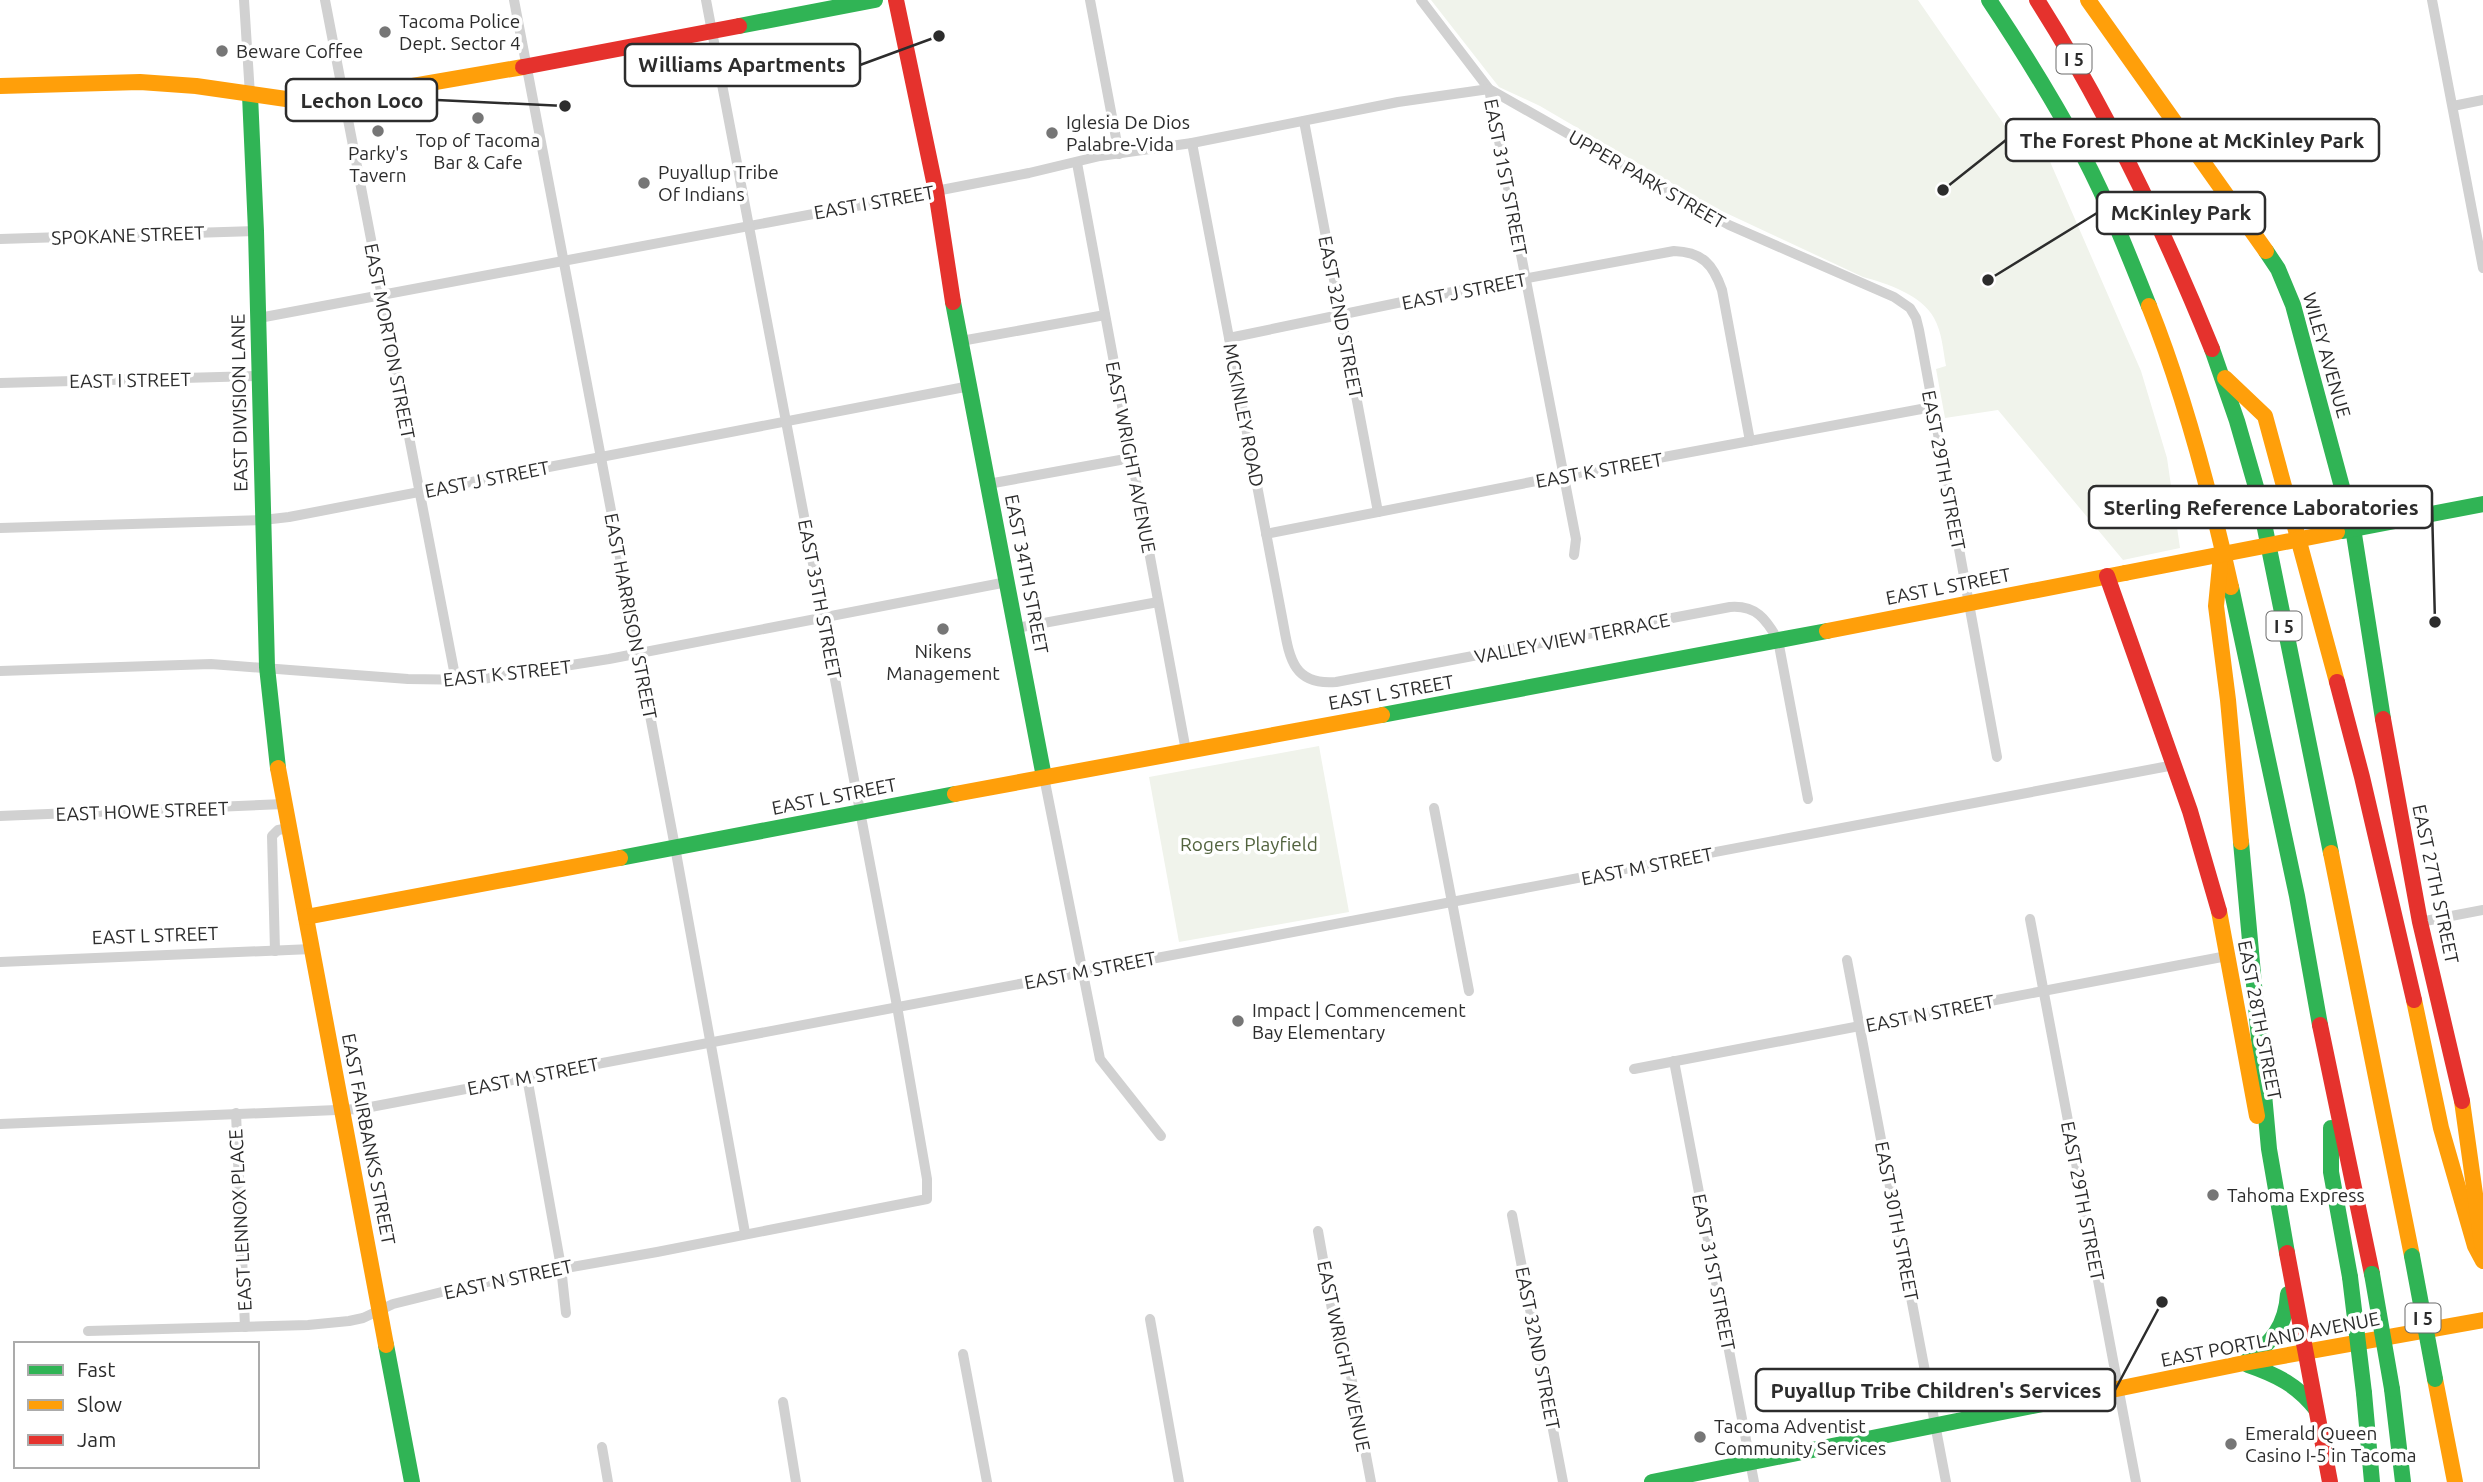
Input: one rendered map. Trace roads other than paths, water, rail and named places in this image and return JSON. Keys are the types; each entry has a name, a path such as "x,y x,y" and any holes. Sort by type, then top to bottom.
{"main road":[{"path":"0,86 140,82 196,86 286,99 343,98 875,0"},
{"name":"EAST 34TH STREET","path":"897,0 936,191 961,341 1044,777"},
{"name":"I 5","path":"1989,0 2039,76 2085,159 2119,232 2164,344 2198,453 2222,546 2297,896 2330,1080 2372,1274 2392,1389 2403,1482"},
{"name":"I 5","path":"2037,0 2063,39 2108,119 2189,291 2224,376 2243,436 2258,494 2412,1256 2435,1379 2448,1482"},
{"name":"WILEY AVENUE","path":"2088,0 2278,269 2293,305 2345,530"},
{"name":"EAST DIVISION LANE","path":"250,95 259,318 267,667 273,736 284,804"},
{"path":"2224,376 2265,416 2362,777 2441,1128 2475,1246 2483,1261"},
{"name":"EAST L STREET","path":"306,917 1044,777 1599,676 2483,504"},
{"name":"EAST 27TH STREET","path":"2345,530 2420,922 2459,1083 2483,1248"},
{"path":"2222,546 2216,606 2228,700 2269,1149 2287,1253"},
{"name":"EAST 28TH STREET","path":"2108,576 2174,765 2218,908 2264,1155 2287,1253 2330,1482"},
{"name":"EAST FAIRBANKS STREET","path":"284,804 412,1482"},
{"path":"2330,1080 2331,1172 2350,1277 2372,1482"},
{"path":"2244,1363 2267,1347 2283,1326 2288,1312 2291,1273"},
{"name":"EAST PORTLAND AVENUE","path":"1652,1482 2244,1363 2307,1354 2483,1320"},
{"path":"2244,1363 2295,1384 2318,1412"},
{"path":"2435,1379 2455,1482"}],"street":[{"name":"EAST DIVISION LANE","path":"244,0 250,95"},
{"name":"EAST MORTON STREET","path":"325,0 456,681"},
{"name":"EAST HARRISON STREET","path":"514,0 602,457 745,1233"},
{"name":"EAST 35TH STREET","path":"706,0 897,1006 927,1179 927,1199"},
{"path":"1090,0 1119,154"},
{"name":"UPPER PARK STREET","path":"1420,0 1489,89 1729,225 1876,288 1910,308"},
{"path":"2432,0 2483,268"},
{"name":"EAST I STREET","path":"259,318 1398,102 1489,89"},
{"name":"EAST 31ST STREET","path":"1489,89 1576,539 1574,555"},
{"path":"2453,106 2483,100"},
{"name":"EAST 32ND STREET","path":"1304,121 1378,512"},
{"name":"MCKINLEY ROAD","path":"1192,143 1291,659 1297,670 1310,680"},
{"name":"EAST WRIGHT AVENUE","path":"1077,163 1186,751"},
{"name":"SPOKANE STREET","path":"0,239 256,231"},
{"name":"EAST J STREET","path":"1229,338 1674,251 1699,255 1712,268 1721,290 1750,441"},
{"name":"EAST 29TH STREET","path":"1910,308 1919,330 1997,757"},
{"path":"961,341 1105,315"},
{"name":"EAST I STREET","path":"0,383 260,376"},
{"name":"EAST J STREET","path":"0,528 262,520 787,423 970,386"},
{"name":"EAST K STREET","path":"1266,534 1932,407"},
{"path":"988,484 1131,458"},
{"name":"EAST K STREET","path":"0,671 177,664 267,667 456,681 536,672 1007,582"},
{"path":"1016,628 1158,602"},
{"name":"VALLEY VIEW TERRACE","path":"1310,680 1321,683 1336,682 1738,607 1751,609 1764,617 1778,640"},
{"path":"1778,640 1808,799"},
{"name":"EAST M STREET","path":"0,1124 360,1109 2174,765"},
{"name":"EAST 34TH STREET","path":"1044,777 1100,1059 1161,1136"},
{"name":"EAST HOWE STREET","path":"0,816 284,804"},
{"path":"1434,807 1469,991"},
{"path":"275,951 272,836 278,830 289,828"},
{"path":"2420,922 2483,910"},
{"name":"EAST 29TH STREET","path":"2030,919 2136,1482"},
{"name":"EAST L STREET","path":"0,962 312,949"},
{"name":"EAST N STREET","path":"1634,1069 2227,956"},
{"name":"EAST 30TH STREET","path":"1847,960 1946,1482"},
{"name":"EAST 31ST STREET","path":"1674,1061 1754,1482"},
{"path":"527,1077 561,1267 566,1313"},
{"name":"EAST LENNOX PLACE","path":"236,1113 246,1327"},
{"name":"EAST N STREET","path":"89,1331 308,1325 349,1321 393,1304 470,1285 657,1252 927,1199"},
{"name":"EAST 32ND STREET","path":"1512,1215 1563,1482"},
{"name":"EAST WRIGHT AVENUE","path":"1318,1231 1333,1315 1341,1323 1371,1482"},
{"path":"1150,1319 1179,1482"},
{"path":"963,1354 987,1482"},
{"path":"783,1402 796,1482"},
{"path":"602,1447 608,1482"}],"place":[{"name":"Tacoma Police Dept. Sector 4","path":"385,32"},
{"name":"Williams Apartments","path":"939,36"},
{"name":"Beware Coffee","path":"222,51"},
{"name":"Lechon Loco","path":"565,106"},
{"name":"Top of Tacoma Bar & Cafe","path":"478,118"},
{"name":"Parky's Tavern","path":"378,131"},
{"name":"Iglesia De Dios Palabre-Vida","path":"1052,133"},
{"name":"Puyallup Tribe Of Indians","path":"644,183"},
{"name":"The Forest Phone at McKinley Park","path":"1943,190"},
{"name":"McKinley Park","path":"1988,280"},
{"name":"Sterling Reference Laboratories","path":"2435,622"},
{"name":"Nikens Management","path":"943,629"},
{"name":"Impact | Commencement Bay Elementary","path":"1238,1021"},
{"name":"Tahoma Express","path":"2213,1195"},
{"name":"Puyallup Tribe Children's Services","path":"2162,1302"},
{"name":"Tacoma Adventist Community Services","path":"1700,1437"},
{"name":"Emerald Queen Casino I-5 in Tacoma","path":"2231,1444"}],"park label":[{"name":"Rogers Playfield","path":"1249,844"}]}
